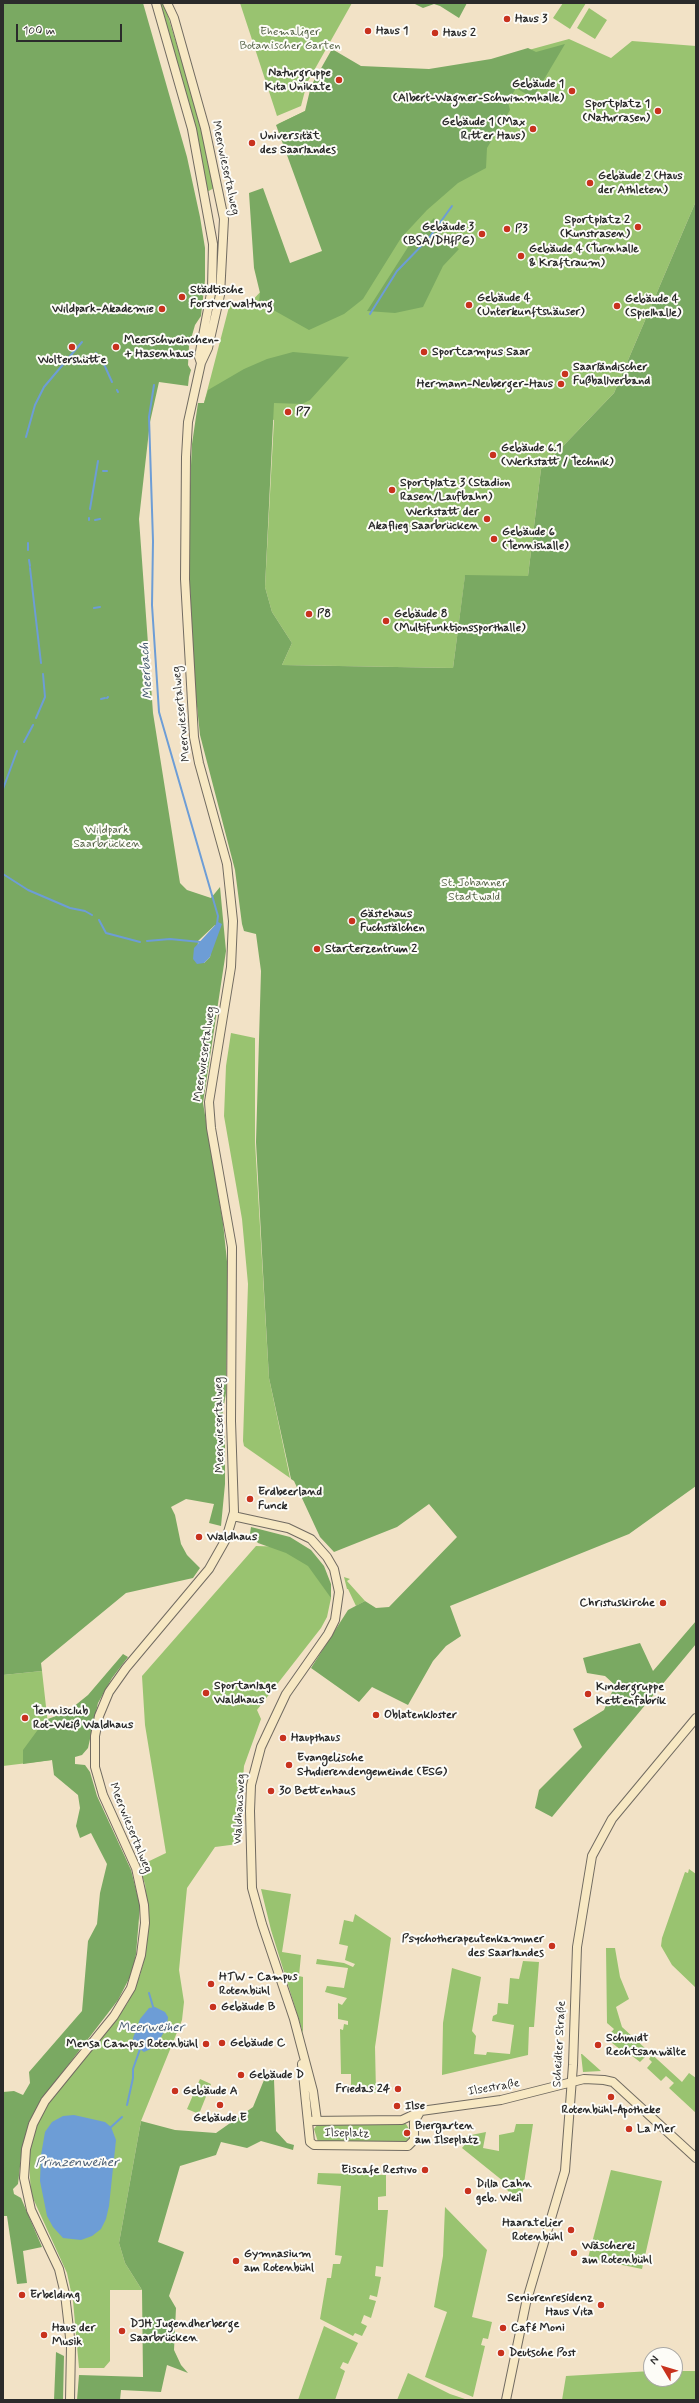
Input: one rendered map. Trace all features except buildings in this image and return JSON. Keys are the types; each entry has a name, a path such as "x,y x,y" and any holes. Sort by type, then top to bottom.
{"main road":[{"name":"Meerwiesertalweg","path":"156,3 192,129 213,244 212,280 199,356 200,363"},
{"name":"Meerwiesertalweg","path":"70,2400 71,2362 65,2294 59,2269 32,2210 24,2178 26,2149 33,2124 45,2101 114,2016 129,1993 136,1974 145,1923 144,1905 136,1868 103,1795 95,1767 95,1736 101,1710 113,1686 209,1569 226,1539 233,1516 232,1253 211,1128 209,1102 231,967 233,921 226,864 199,763 194,736 185,579 188,429 200,363 208,348 220,296 224,219 205,128 174,18 167,3"},
{"path":"170,3 174,18"},
{"path":"206,202 210,194 220,195"},
{"name":"Waldhausweg","path":"233,1516 288,1528 311,1539 328,1557 334,1568 339,1592 335,1620 328,1634 293,1682 275,1714 261,1747 251,1785 250,1848 252,1888 300,2043 313,2121"},
{"name":"Scheidter Straße","path":"506,2400 526,2303 565,2171 571,2083 577,1946 592,1856 612,1819 696,1718"},
{"name":"Ilsestraße","path":"421,2111 501,2100 589,2079 613,2082 696,2158"},
{"name":"Ilseplatz","path":"412,2120 412,2144 402,2147 314,2145 310,2142 313,2121 412,2120 421,2111"}],"green space":[{"name":"Wildpark Saarbrücken","path":"3,3 143,3 187,157 205,248 205,280 201,316 195,325 189,346 188,365 191,370 188,386 159,382 150,422 139,519 153,713 180,883 187,890 211,898 220,887 226,951 203,1103 223,1223 228,1271 226,1393 221,1422 225,1437 225,1484 221,1526 209,1523 214,1504 186,1499 171,1507 175,1515 181,1544 187,1555 200,1568 193,1578 126,1593 41,1663 42,1671 3,1675","holes":["215,925 210,957 204,963 197,963 198,941"]},
{"path":"160,3 164,3 198,115 214,188 207,192 193,117"},
{"name":"Ehemaliger Botanischer Garten","path":"240,3 352,3 307,83 301,106 277,116"},
{"path":"413,3 467,3 459,18 434,4 423,8"},
{"path":"563,3 586,3 570,29 553,18"},
{"path":"589,8 607,20 595,39 577,28"},
{"name":"Sportcampus Saar","path":"569,39 611,58 632,41 696,46 696,201 614,393 541,469 528,576 465,576 453,668 282,665 292,643 272,612 265,587 274,420 204,403 230,303 246,307 284,267 324,253 278,124 305,111"},
{"path":"565,44 533,98 516,88 508,102 510,110 487,148 486,168 458,183 427,210 401,238 363,299 344,314 309,330 259,302 260,293 254,268 249,193 263,188 290,263 322,251 276,125 305,111 311,86 332,49 361,66 429,69 491,59 528,48 536,52"},
{"name":"St. Johanner Stadtwald","path":"696,201 696,1486 629,1534 450,1606 461,1636 446,1646 433,1661 408,1705 372,1687 359,1702 311,1668 348,1610 365,1601 376,1608 389,1607 457,1537 429,1504 397,1527 334,1552 320,1537 294,1481 291,1479 269,1378 256,1142 261,971 256,934 244,931 242,924 235,870 200,735 195,687 190,588 190,486 192,444 198,403 204,403 208,390 244,369 267,359 293,352 349,357 310,400 302,404 274,403 265,587 272,612 292,643 282,665 453,668 465,575 528,576 541,469 614,393"},
{"path":"434,218 441,234 459,249 443,266 423,307 395,313 367,311 410,244"},
{"path":"231,1033 255,1038 255,1142 269,1378 290,1478 244,1446 243,1441 248,1284 242,1219 224,1116 226,1066"},
{"path":"251,1527 290,1537 311,1550 324,1566 331,1584 331,1598 308,1566 286,1553 258,1543 250,1534"},
{"path":"256,1546 287,1547 309,1562 327,1586 331,1598 327,1617 321,1628 257,1710 261,1719 244,1766 238,1844 215,1847 187,1888 179,1970 184,2002 182,2020 141,2121 119,2243 125,2263 142,2290 110,2290 110,2361 104,2368 79,2368 73,2301 67,2273 31,2194 29,2161 31,2142 35,2129 48,2103 127,2004 140,1975 145,1956 149,1923 145,1884 139,1866 166,1853 145,1725 142,1676"},
{"path":"344,1577 350,1579 347,1581 365,1601 356,1606 347,1589"},
{"path":"696,1621 696,1644 552,1817 535,1808 539,1790 582,1747 573,1729 604,1710 615,1685 605,1676 587,1673 583,1658 640,1643 653,1671"},
{"path":"123,1654 128,1657 112,1678 98,1703 88,1748 82,1755 75,1757 75,1764 85,1765 90,1772 97,1796 131,1870 140,1906 136,1954 132,1973 118,2000 42,2099 29,2122 22,2149 18,2184 13,2189 14,2194 21,2198 42,2247 23,2251 27,2283 17,2284 7,2216 3,2216 3,2092 14,2091 23,2095 30,2083 29,2072 82,2011 88,1941 97,1924 100,1893 107,1864 91,1833 80,1838 76,1826 80,1808 78,1795 54,1775 52,1760 23,1764 23,1750 45,1720 67,1712 88,1695"},
{"name":"Tennisclub Rot-Weiß Waldhaus","path":"42,1671 52,1760 3,1766 3,1675"},
{"path":"689,1869 696,1874 696,1988 672,1965 661,1946 662,1938 685,1872 688,1873"},
{"path":"261,1889 291,1894 282,1952 301,1955 299,1976 303,1977 303,2033 271,1930"},
{"path":"355,1914 391,1938 375,2047 376,2093 362,2093 362,2087 356,2086 356,2092 351,2092 351,2074 341,2074 340,2029 343,2030 344,2024 348,2025 348,2021 338,2019 338,2003 342,2005 347,1998 325,1992 327,1986 344,1988 348,1968 316,1964 317,1959 344,1963 353,1967 355,1964 345,1960 348,1946 339,1944 344,1920 353,1922"},
{"path":"606,1948 615,1948 620,1977 629,1999 616,2007 622,2027 682,2082 689,2073 696,2078 696,2113 669,2088 674,2083 666,2076 661,2081 647,2068 652,2062 649,2059 651,2056 648,2054 640,2062 627,2052 629,2050 627,2047 622,2051 606,2038 614,2029 607,2023"},
{"path":"523,1961 539,1962 534,2027 529,2027 528,2055 442,2075 443,2023 452,1968 481,1977 472,2031 476,2036 474,2054 486,2055 487,2052 510,2054 514,2025 492,2021 493,2016 497,2014 498,2003 508,2004 510,1978 519,1979"},
{"path":"582,2054 601,2071 583,2072"},
{"path":"200,2079 211,2084 199,2114 187,2109"},
{"path":"264,2080 274,2080 276,2131 287,2143 294,2145 293,2150 261,2141 247,2148 221,2142 216,2155 180,2166 158,2242 184,2252 169,2296 176,2308 174,2350 181,2365 188,2373 167,2365 161,2392 121,2390 120,2400 77,2400 79,2375 143,2377 142,2290 125,2263 119,2243 141,2121 175,2130 216,2133 253,2107"},
{"path":"326,2123 406,2124 412,2134 406,2143 318,2142 314,2129 317,2125"},
{"path":"516,2124 533,2124 521,2203 506,2189 508,2185 462,2148 467,2142 466,2136 486,2132 483,2148 499,2151 499,2135 514,2132"},
{"path":"611,2170 662,2181 642,2269 588,2258"},
{"path":"318,2173 386,2175 386,2196 378,2197 378,2210 388,2210 383,2267 376,2266 375,2276 381,2277 377,2297 370,2295 369,2299 376,2301 371,2318 364,2315 361,2323 367,2326 362,2336 355,2333 353,2336 320,2319 327,2278 331,2278 333,2264 340,2264 342,2256 335,2255 341,2186 317,2184"},
{"path":"445,2207 487,2250 472,2317 492,2322 488,2339 483,2338 481,2345 485,2346 473,2397 425,2377 447,2312 434,2307 443,2256"},
{"path":"324,2326 358,2343 348,2364 343,2362 340,2368 345,2371 335,2400 298,2400"},
{"path":"56,2352 64,2356 63,2400 54,2400"},
{"path":"643,2371 643,2387 683,2387 683,2371 696,2371 696,2400 562,2400 566,2376"},
{"path":"408,2373 450,2394 468,2400 397,2400"}],"water":[{"path":"218,922 222,924 210,957 204,963 197,964 193,959 194,948"},
{"name":"Meerweiher","path":"155,2007 165,2012 168,2017 167,2027 155,2047 144,2052 134,2045 133,2038 140,2019 149,2008"},
{"name":"Prinzenweiher","path":"74,2115 105,2122 111,2127 116,2140 109,2206 106,2219 101,2229 92,2236 81,2240 63,2238 53,2227 47,2216 40,2181 41,2155 45,2132 52,2122 63,2116"}],"waterway":[{"path":"370,314 397,271 429,238 452,206"},
{"path":"26,437 35,405 44,387 82,342"},
{"path":"96,353 103,362 112,382"},
{"name":"Meerbach","path":"154,385 149,417 153,541 152,605 159,712 218,916 217,924"},
{"path":"90,509 98,461"},
{"path":"95,520 100,519"},
{"path":"28,543 28,550"},
{"path":"29,560 30,566"},
{"path":"30,568 41,663"},
{"path":"94,608 100,607"},
{"path":"36,718 45,697 43,674"},
{"path":"101,699 105,698"},
{"path":"24,742 33,725"},
{"path":"3,789 17,751"},
{"path":"3,874 28,890 70,908 85,911 92,915"},
{"path":"99,920 106,933 140,942"},
{"path":"147,941 170,939 200,942"},
{"path":"149,1993 154,2010"},
{"path":"127,2105 133,2078 133,2069 140,2049"},
{"path":"110,2128 122,2117"}],"place":[{"name":"Haus 3","path":"507,19"},
{"name":"Haus 1","path":"368,31"},
{"name":"Haus 2","path":"435,33"},
{"name":"Naturgruppe Kita Unikate","path":"339,80"},
{"name":"Gebäude 1 (Albert-Wagner-Schwimmhalle)","path":"572,91"},
{"name":"Sportplatz 1 (Naturrasen)","path":"658,111"},
{"name":"Gebäude 1 (Max Ritter Haus)","path":"533,129"},
{"name":"Universität des Saarlandes","path":"252,143"},
{"name":"Gebäude 2 (Haus der Athleten)","path":"590,183"},
{"name":"Sportplatz 2 (Kunstrasen)","path":"638,227"},
{"name":"P3","path":"507,229"},
{"name":"Gebäude 3 (BSA/DHfPG)","path":"482,234"},
{"name":"Gebäude 4 (Turnhalle & Kraftraum)","path":"521,256"},
{"name":"Städtische Forstverwaltung","path":"182,297"},
{"name":"Gebäude 4 (Unterkunftshäuser)","path":"469,305"},
{"name":"Gebäude 4 (Spielhalle)","path":"617,306"},
{"name":"Wildpark-Akademie","path":"162,309"},
{"name":"Woltershütte","path":"72,347"},
{"name":"Meerschweinchen- + Hasenhaus","path":"116,347"},
{"name":"Sportcampus Saar","path":"424,352"},
{"name":"Saarländischer Fußballverband","path":"565,374"},
{"name":"Hermann-Neuberger-Haus","path":"561,384"},
{"name":"P7","path":"288,412"},
{"name":"Gebäude 6.1 (Werkstatt / Technik)","path":"493,455"},
{"name":"Sportplatz 3 (Stadion Rasen/Laufbahn)","path":"392,490"},
{"name":"Werkstatt der Akaflieg Saarbrücken","path":"487,519"},
{"name":"Gebäude 6 (Tennishalle)","path":"494,539"},
{"name":"P8","path":"309,614"},
{"name":"Gebäude 8 (Multifunktionssporthalle)","path":"386,621"},
{"name":"Gästehaus Fuchstälchen","path":"352,921"},
{"name":"Starterzentrum 2","path":"317,949"},
{"name":"Erdbeerland Funck","path":"250,1499"},
{"name":"Waldhaus","path":"199,1537"},
{"name":"Christuskirche","path":"663,1603"},
{"name":"Sportanlage Waldhaus","path":"206,1693"},
{"name":"Kindergruppe Kettenfabrik","path":"588,1694"},
{"name":"Oblatenkloster","path":"376,1715"},
{"name":"Tennisclub Rot-Weiß Waldhaus","path":"25,1718"},
{"name":"Haupthaus","path":"283,1738"},
{"name":"Evangelische Studierendengemeinde (ESG)","path":"289,1765"},
{"name":"30 Bettenhaus","path":"271,1791"},
{"name":"Psychotherapeutenkammer des Saarlandes","path":"552,1946"},
{"name":"HTW - Campus Rotenbühl","path":"211,1984"},
{"name":"Gebäude B","path":"213,2007"},
{"name":"Gebäude C","path":"222,2043"},
{"name":"Mensa Campus Rotenbühl","path":"206,2044"},
{"name":"Schmidt Rechtsanwälte","path":"598,2045"},
{"name":"Gebäude D","path":"241,2075"},
{"name":"Friedas 24","path":"398,2089"},
{"name":"Gebäude A","path":"175,2091"},
{"name":"Rotenbühl-Apotheke","path":"611,2097"},
{"name":"Gebäude E","path":"220,2105"},
{"name":"Ilse","path":"397,2106"},
{"name":"La Mer","path":"629,2129"},
{"name":"Biergarten am Ilseplatz","path":"407,2133"},
{"name":"Eiscafe Restivo","path":"425,2170"},
{"name":"Dilla Cahn geb. Weil","path":"468,2191"},
{"name":"Haaratelier Rotenbühl","path":"571,2230"},
{"name":"Wäscherei am Rotenbühl","path":"574,2253"},
{"name":"Gymnasium am Rotenbühl","path":"236,2261"},
{"name":"Erbelding","path":"22,2295"},
{"name":"Seniorenresidenz Haus Vita","path":"601,2305"},
{"name":"Café Moni","path":"503,2328"},
{"name":"DJH Jugendherberge Saarbrücken","path":"122,2331"},
{"name":"Haus der Musik","path":"44,2335"},
{"name":"Deutsche Post","path":"501,2353"}]}
